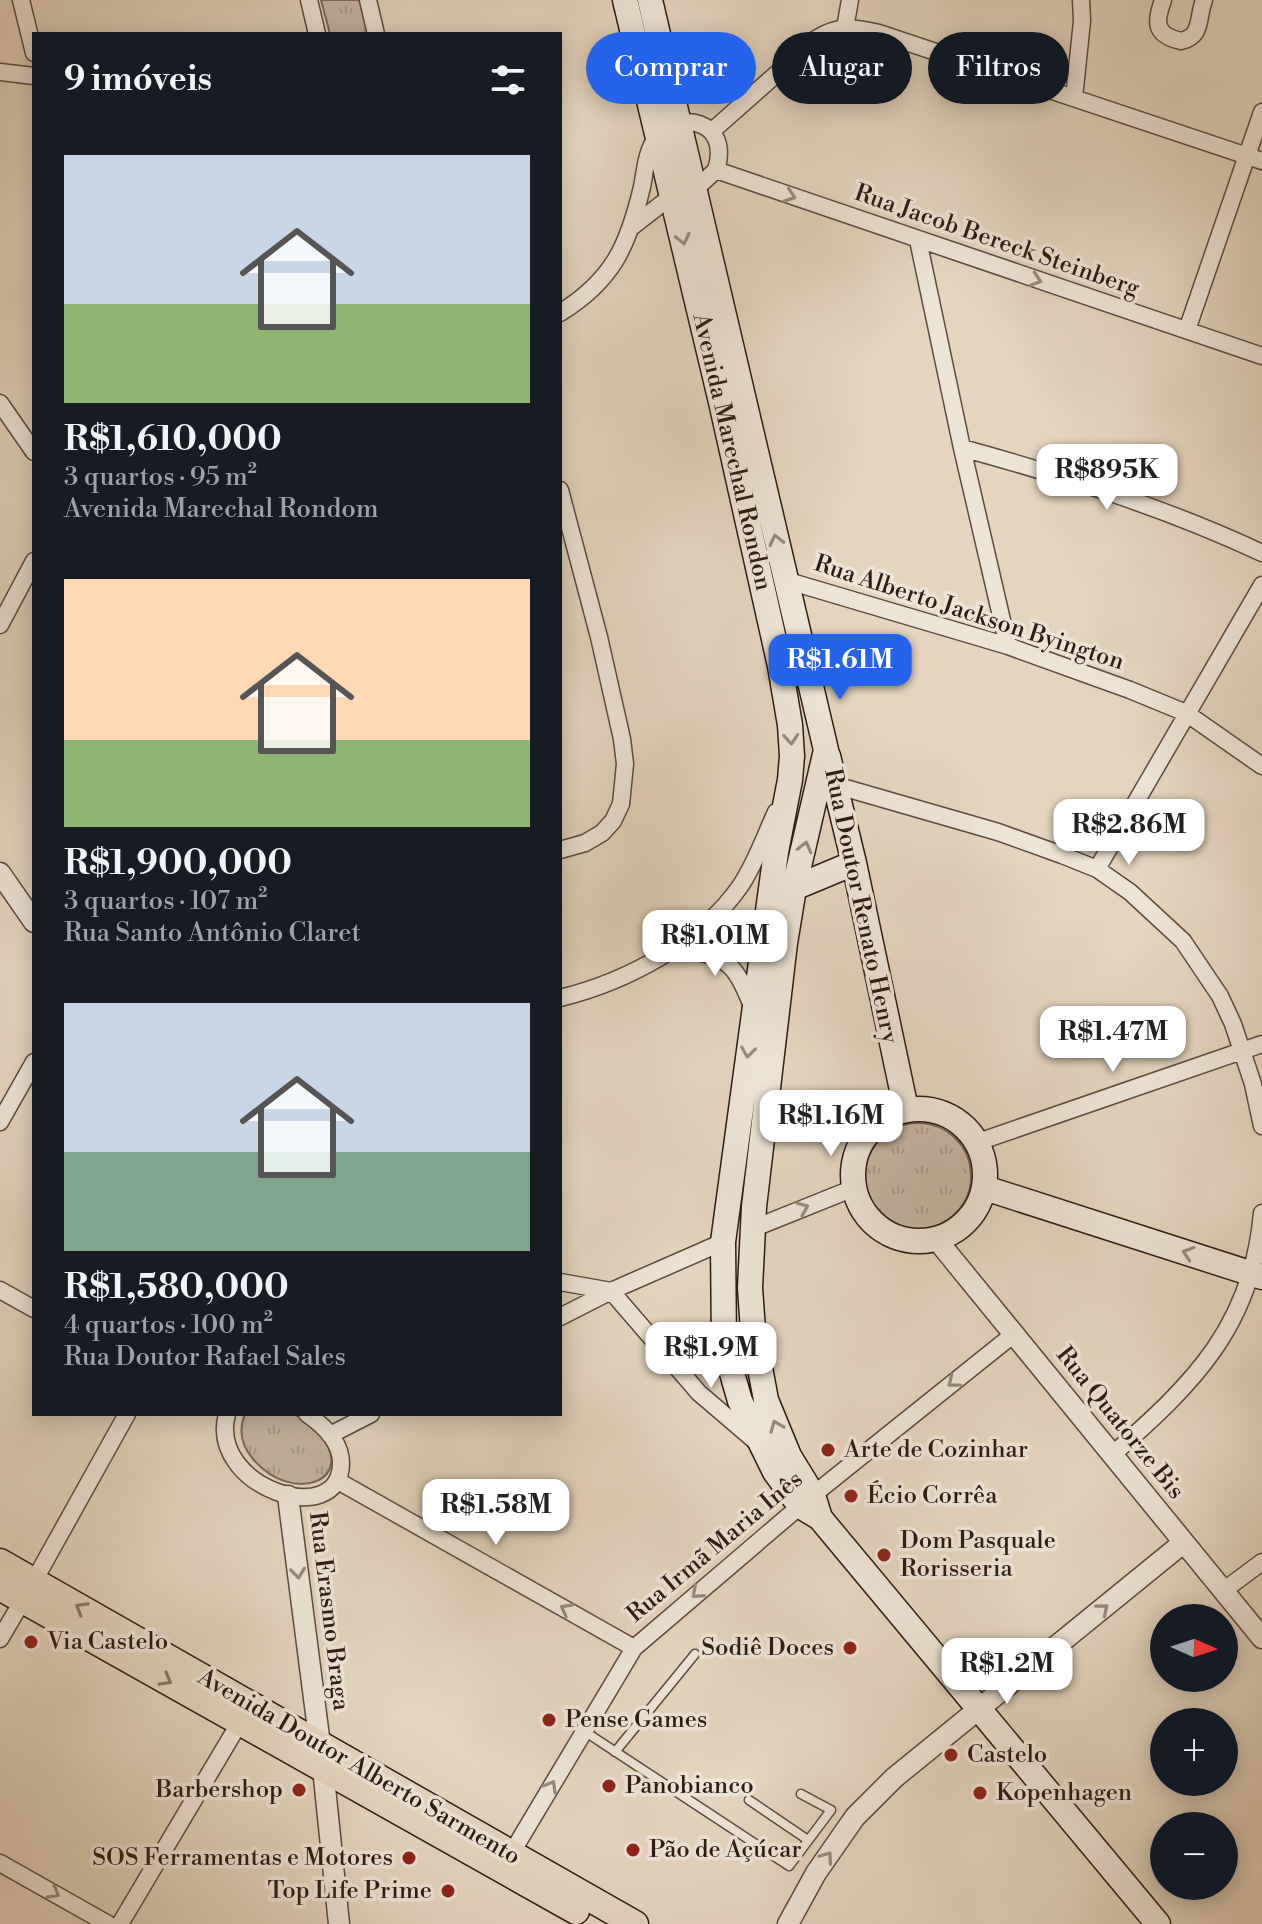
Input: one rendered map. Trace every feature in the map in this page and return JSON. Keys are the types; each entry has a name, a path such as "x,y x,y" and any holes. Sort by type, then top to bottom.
{"main road":[{"name":"Avenida Marechal Rondon","path":"625,0 658,136 690,188 790,725 790,780 776,852 723,1242 724,1345 740,1401 775,1472 811,1506"},
{"path":"650,0 679,123 690,188"},
{"name":"Rua Doutor Renato Henry","path":"690,188 854,863 906,1109"},
{"path":"826,750 794,888 785,943 752,1229 750,1288 759,1372 776,1428 811,1506 1158,1924"},
{"path":"794,888 854,863"},
{"path":"927,1108 947,1114 965,1125 978,1142 985,1164 985,1188 976,1211 959,1229 937,1240 901,1240 884,1232 865,1213 854,1188 853,1167 859,1147 870,1130 886,1117 906,1109 927,1108"},
{"path":"985,1188 1257,1276"},
{"name":"Avenida Doutor Alberto Sarmento","path":"0,1562 28,1590 240,1722 321,1756 511,1854 635,1924"},
{"name":"Avenida Doutor Alberto Sarmento","path":"0,1587 28,1590 321,1756 599,1924"}],"street":[{"path":"21,0 32,45"},
{"path":"309,0 317,32"},
{"path":"368,0 376,32"},
{"path":"845,28 850,0"},
{"path":"1074,98 1081,0"},
{"path":"1163,0 1156,20 1158,27 1164,35 1181,41 1194,36 1198,30 1204,0"},
{"path":"712,131 816,39 827,31 845,28 879,33 1254,158"},
{"path":"0,72 32,76"},
{"path":"1187,330 1254,158 1262,112"},
{"path":"562,311 597,285 617,257 633,226 649,154 658,136 679,123 700,125 712,131 720,146 716,170 633,226"},
{"name":"Rua Jacob Bereck Steinberg","path":"716,170 1262,356"},
{"path":"918,240 1008,646"},
{"path":"0,403 32,449"},
{"path":"962,448 1129,498 1262,553"},
{"path":"562,498 599,637 625,764 621,804 613,821 594,838 562,849"},
{"path":"0,625 32,565"},
{"name":"Rua Alberto Jackson Byington","path":"785,580 1008,646 1186,713 1262,766"},
{"path":"1097,869 1262,585"},
{"path":"562,997 605,984 675,947 724,906 741,885 758,853 790,780"},
{"path":"835,785 998,832 1097,869 1130,892 1183,941 1220,996 1253,1084 1262,1126"},
{"path":"0,873 32,919"},
{"path":"675,947 725,960 742,981 754,1010"},
{"path":"978,1142 1262,1044"},
{"path":"0,1122 32,1066"},
{"path":"752,1229 854,1188"},
{"path":"1113,1454 1195,1377 1233,1321 1257,1276 1262,1213"},
{"name":"Rua Quatorze Bis","path":"937,1240 1262,1638"},
{"path":"562,1316 723,1242"},
{"path":"562,1282 611,1291 699,1393 761,1446"},
{"path":"0,1290 32,1308"},
{"name":"Rua Irmã Maria Inês","path":"511,1854 634,1648 811,1506 1014,1334"},
{"path":"0,1639 126,1416"},
{"path":"224,1416 226,1439 238,1465 258,1484 288,1496 324,1493 338,1481 341,1458 330,1435 309,1416"},
{"path":"330,1435 367,1416"},
{"path":"338,1481 634,1648"},
{"name":"Rua Erasmo Braga","path":"288,1496 339,1924"},
{"path":"788,1924 816,1873 855,1817 894,1778 1183,1543"},
{"path":"1223,1591 1262,1562"},
{"path":"120,1924 240,1722"},
{"path":"0,1863 108,1924"}],"lane":[{"path":"615,1752 695,1654"},
{"path":"583,1731 789,1866 831,1810 801,1794"},
{"path":"749,1800 808,1840"}],"green space":[{"path":"321,0 363,0 371,32 329,32"},
{"path":"918,1123 938,1127 956,1138 967,1156 971,1176 967,1196 956,1214 938,1225 918,1229 898,1225 880,1214 869,1196 865,1176 869,1156 880,1138 898,1127"},
{"path":"244,1416 299,1416 319,1433 329,1450 331,1464 326,1474 316,1481 302,1484 286,1481 269,1473 253,1459 243,1443"}],"place":[{"name":"Arte de Cozinhar","path":"828,1450"},
{"name":"Écio Corrêa","path":"851,1496"},
{"name":"Dom Pasquale Rorisseria","path":"884,1555"},
{"name":"Via Castelo","path":"31,1642"},
{"name":"Sodiê Doces","path":"850,1648"},
{"name":"Pense Games","path":"549,1720"},
{"name":"Castelo","path":"951,1755"},
{"name":"Panobianco","path":"609,1786"},
{"name":"Barbershop","path":"299,1790"},
{"name":"Kopenhagen","path":"980,1793"},
{"name":"Pão de Açúcar","path":"633,1850"},
{"name":"SOS Ferramentas e Motores","path":"409,1858"},
{"name":"Top Life Prime","path":"448,1891"}]}
